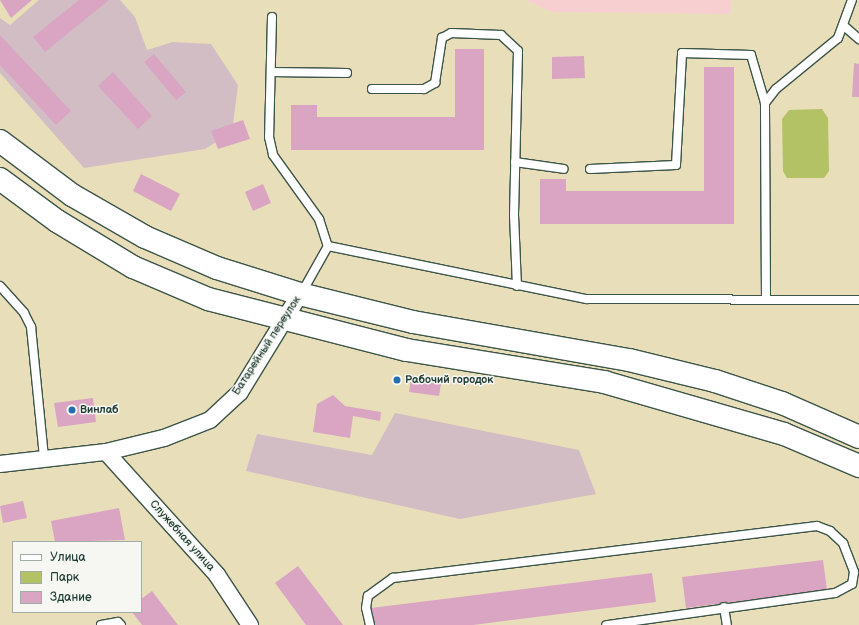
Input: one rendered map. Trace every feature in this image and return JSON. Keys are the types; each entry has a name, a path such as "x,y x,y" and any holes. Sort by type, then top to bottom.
{"main road":[{"path":"0,141 72,195 146,237 217,268 300,294 413,322 629,360 707,379 782,403 859,437"},
{"path":"0,178 57,221 133,267 208,299 285,320 407,350 604,382 784,434 859,466"}],"street":[{"name":"Батарейный переулок","path":"0,464 106,452 164,438 210,420 240,392 300,294"},
{"name":"Служебная улица","path":"106,452 217,575 250,625"}],"lane":[{"path":"765,102 776,89 829,48 844,26 852,0"},
{"path":"272,17 270,137 274,154 319,218 328,246 517,286 604,301 766,299 859,300"},
{"path":"844,26 859,39"},
{"path":"372,89 424,88 434,82 442,38 451,33 501,34 518,50 515,162 517,286"},
{"path":"590,169 676,165 682,52 751,55 765,102 766,299"},
{"path":"271,72 347,73"},
{"path":"515,162 564,169"},
{"name":"Батарейный переулок","path":"300,294 328,246"},
{"path":"0,286 24,313 30,326 44,458"},
{"path":"370,625 366,608 368,596 393,578 817,526 830,531 843,543 854,572 852,584 835,593 606,625"},
{"path":"720,608 727,625"},
{"path":"101,625 118,622 121,625"}],"shaded area":[{"path":"39,0 120,0 135,17 147,50 173,42 211,44 238,85 232,132 205,149 84,168 0,73 0,18 10,25"},
{"path":"526,0 731,0 731,14 552,12"},
{"path":"395,413 579,450 596,494 460,519 246,471 257,434 372,455"}],"green space":[{"path":"822,109 828,118 829,171 824,178 787,178 783,171 782,119 789,110"}],"building":[{"path":"0,0 32,0 11,18"},
{"path":"79,0 109,0 45,52 33,37"},
{"path":"0,35 71,111 56,125 0,65"},
{"path":"455,49 484,49 484,150 291,150 291,105 317,105 317,117 455,117"},
{"path":"154,54 186,92 176,100 144,62"},
{"path":"584,56 585,78 552,79 552,57"},
{"path":"854,63 859,64 859,97 852,97"},
{"path":"704,67 734,67 734,224 540,224 540,179 566,179 566,191 704,191"},
{"path":"113,72 152,116 138,129 98,86"},
{"path":"243,120 250,139 218,149 211,131"},
{"path":"141,174 180,194 171,211 133,191"},
{"path":"263,184 271,203 253,211 245,192"},
{"path":"411,379 441,384 439,396 409,392"},
{"path":"333,395 345,406 381,412 380,421 353,416 350,438 313,432 317,404"},
{"path":"93,398 96,422 58,427 54,403"},
{"path":"23,501 27,518 3,523 0,506"},
{"path":"119,508 125,540 55,541 51,521"},
{"path":"823,560 827,590 686,608 682,577"},
{"path":"298,566 343,625 306,625 275,583"},
{"path":"652,573 656,602 473,625 373,625 371,608"},
{"path":"152,591 178,625 142,625 133,613 142,613 142,598"}],"place":[{"name":"Рабочий городок","path":"397,380"},
{"name":"Винлаб","path":"72,410"}]}
